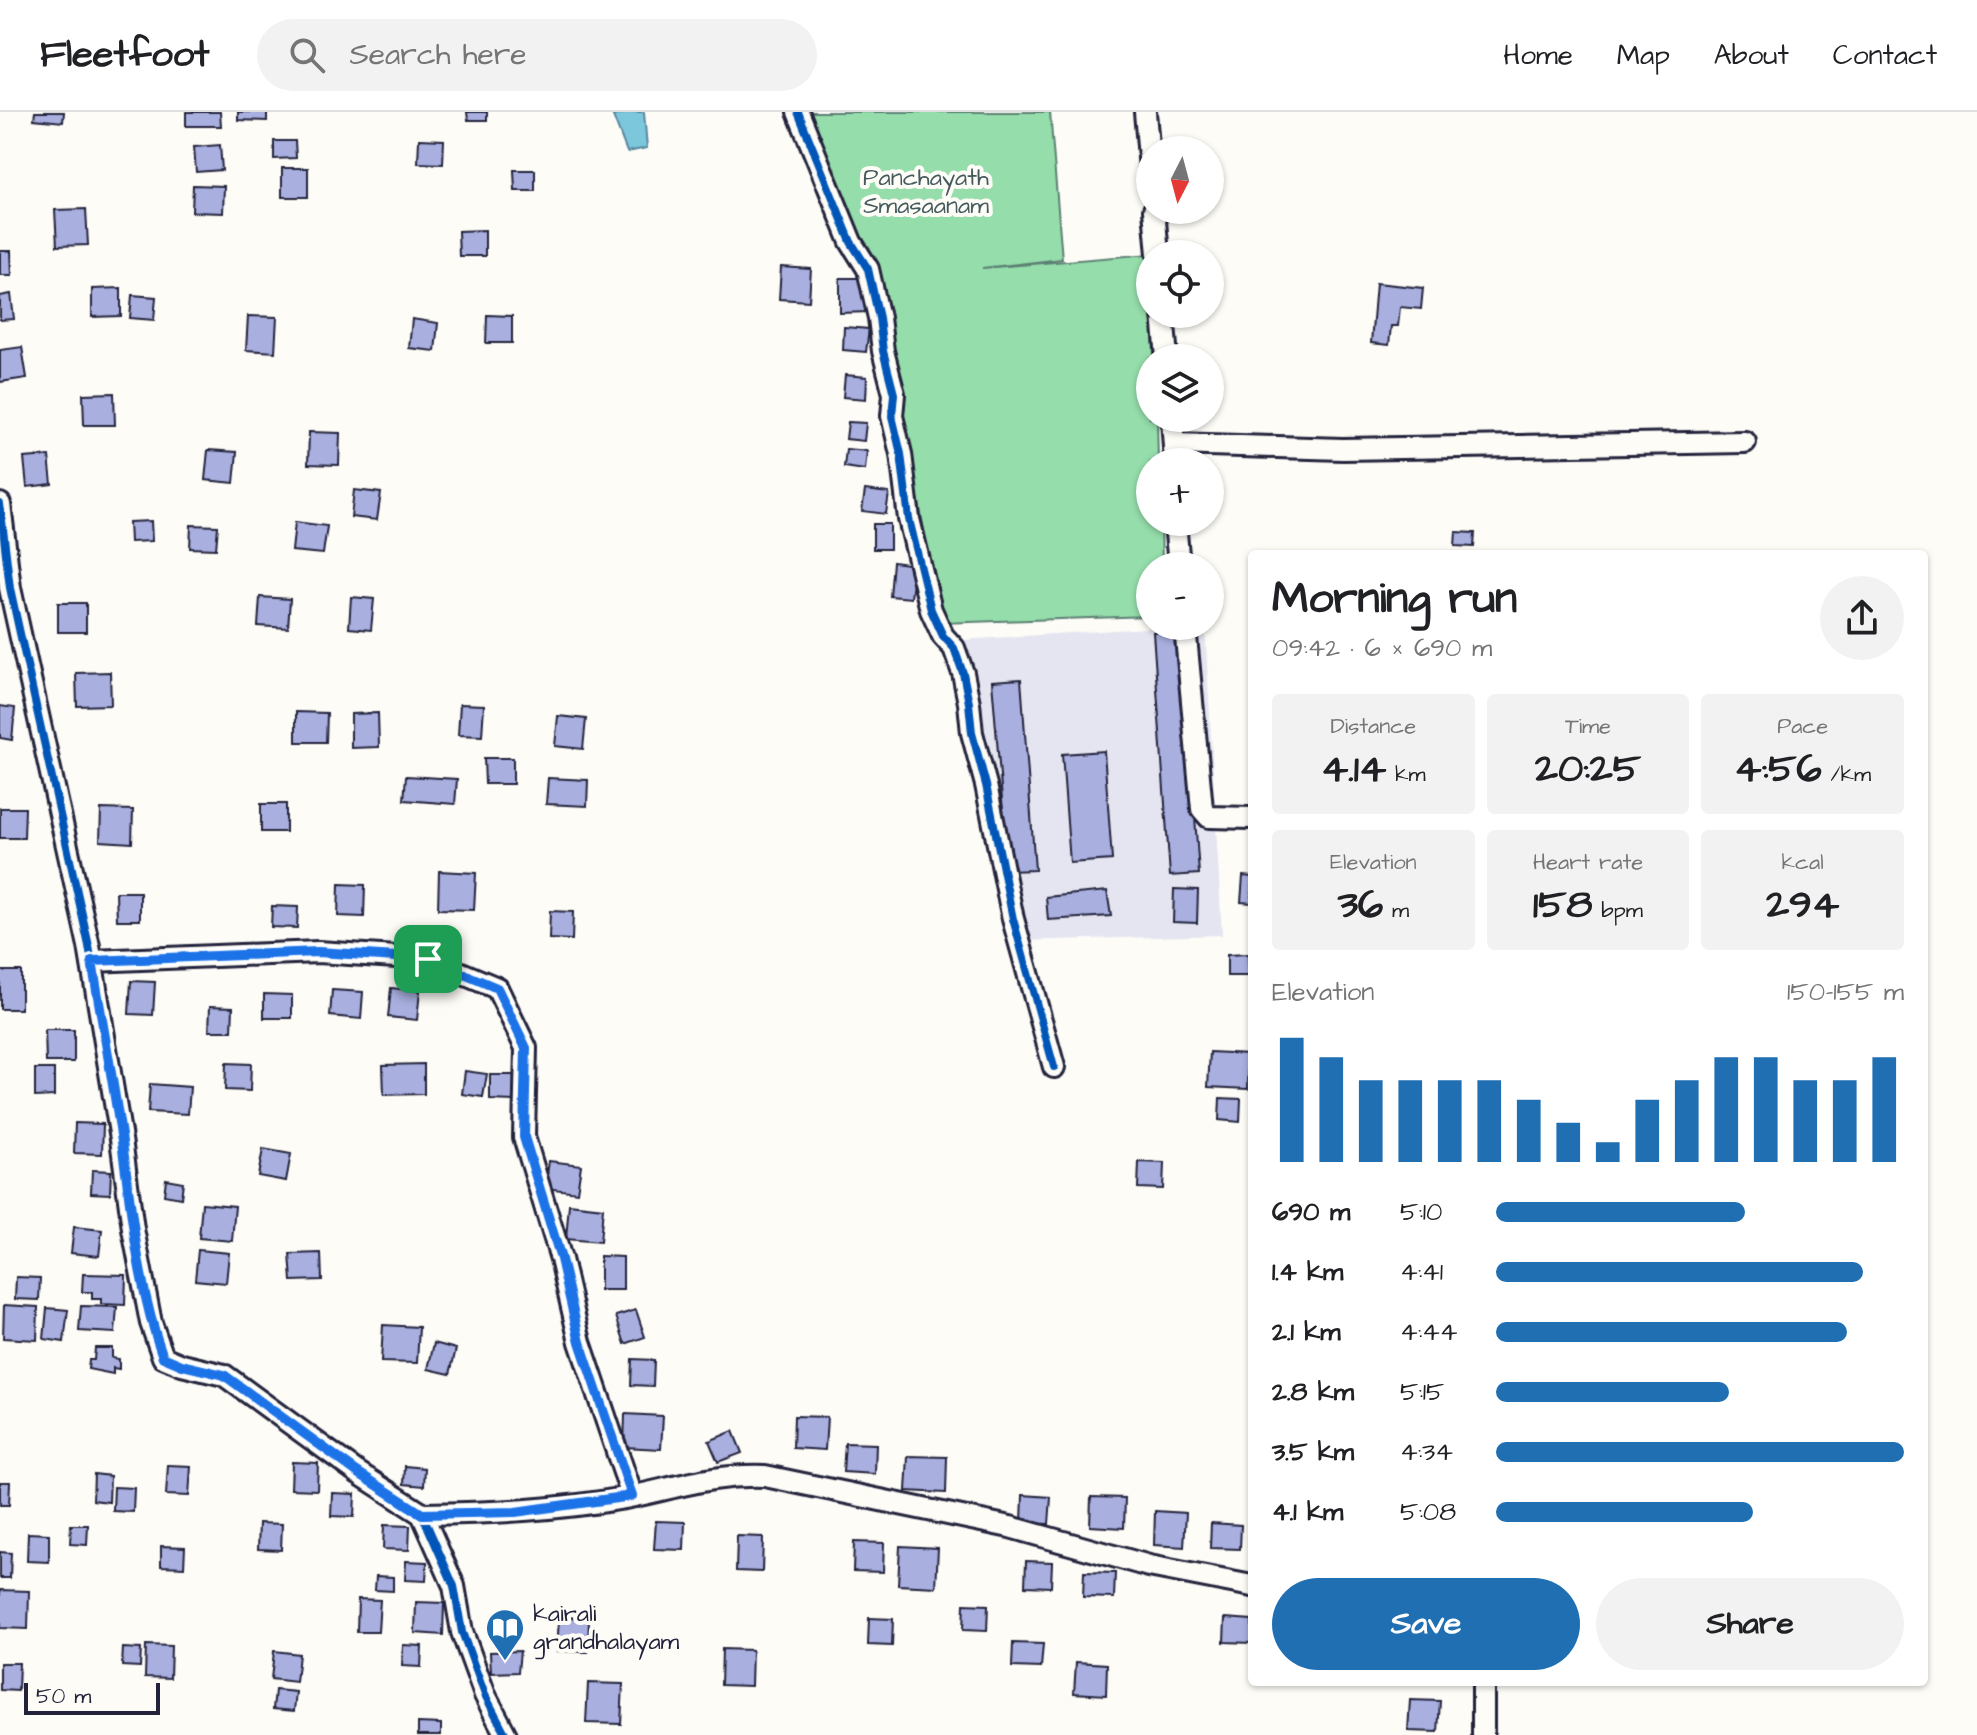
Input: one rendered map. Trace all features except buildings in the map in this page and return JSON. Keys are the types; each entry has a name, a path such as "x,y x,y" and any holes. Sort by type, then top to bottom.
{"street":[{"path":"798,112 851,242 868,269 894,394 892,416 901,454 909,519 931,610 943,636 954,648 963,673 972,733 986,785 1013,919 1054,1067"},
{"path":"1145,112 1147,136"},
{"path":"1224,452 1745,442"},
{"path":"0,504 10,588 92,961 133,1229 151,1323 163,1357 224,1375 357,1472 422,1514 454,1586 462,1632 485,1695 506,1735"},
{"path":"1186,640 1202,809 1209,817 1248,818"},
{"path":"92,961 318,952 428,959 497,988 526,1048 524,1137 561,1259 580,1342 632,1496"},
{"path":"422,1514 515,1512 632,1496 695,1480 734,1475 765,1476 1010,1527 1149,1566 1248,1585"},
{"path":"1483,1686 1483,1735"}],"shaded area":[{"path":"1136,629 1136,640 1206,640 1222,935 1021,941 963,640"}],"green space":[{"name":"Panchayath Smasaanam","path":"801,112 1050,112 1062,259 982,268 1136,255 1136,328 1153,328 1154,344 1136,344 1136,432 1157,432 1158,448 1136,448 1136,536 1161,536 1162,552 1136,552 1136,616 941,623 878,278"}],"water":[{"path":"644,112 647,148 627,152 613,116"}],"cycle path":[{"path":"798,112 851,242 868,269 894,394 892,416 901,454 909,519 931,610 943,636 954,648 963,673 972,733 986,785 1013,919 1054,1067"},
{"path":"0,504 10,588 89,946 133,1229 151,1323 163,1357 224,1375 357,1472 422,1514 454,1586 462,1632 485,1695 506,1735"},
{"path":"92,961 318,952 428,959 497,988 526,1048 524,1137 561,1259 580,1342 632,1496"}],"place":[{"name":"kairali grandhalayam","path":"505,1662"}],"route":[{"path":"318,952 428,959 497,988 526,1048 524,1137 561,1259 580,1342 632,1496 515,1512 422,1514 357,1472 224,1375 163,1357 151,1323 133,1229 92,961 318,952"}]}
